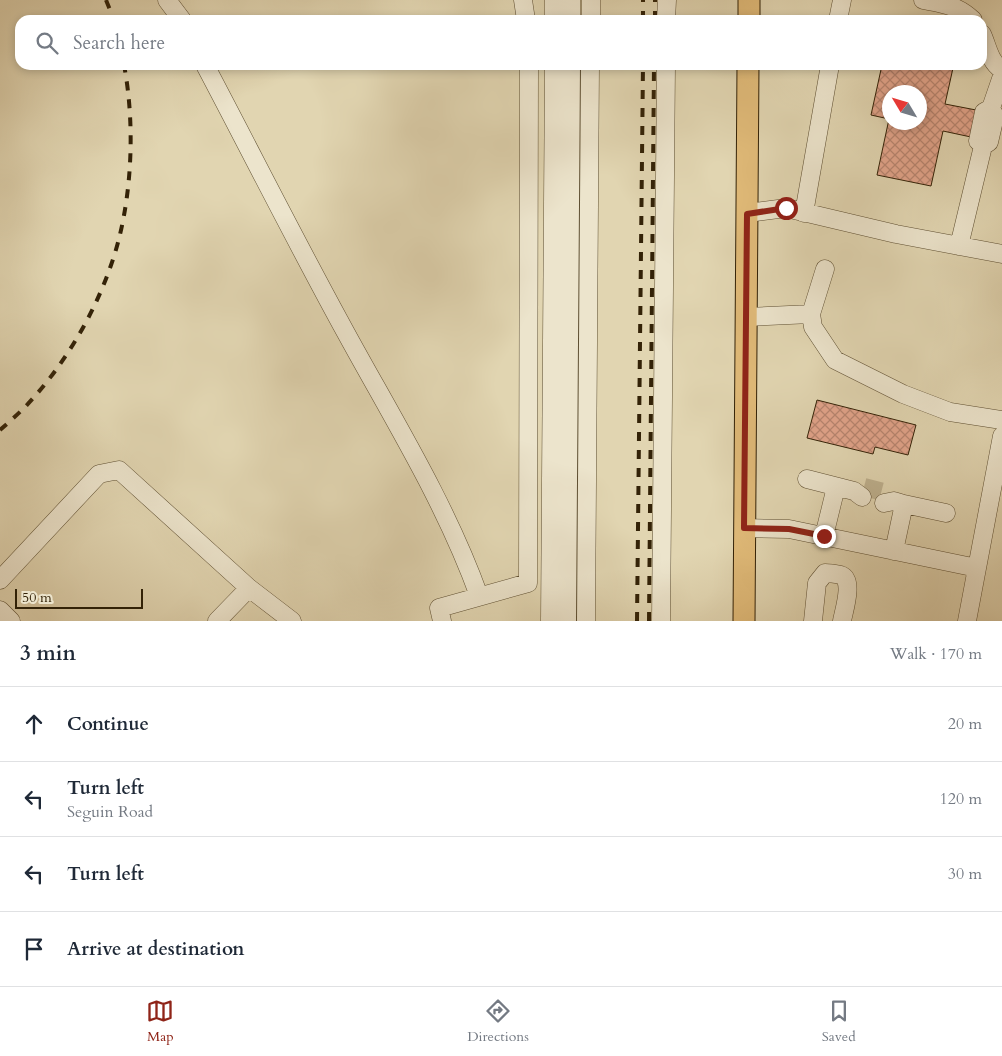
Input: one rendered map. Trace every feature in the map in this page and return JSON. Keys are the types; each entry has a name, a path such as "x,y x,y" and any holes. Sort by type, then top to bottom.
{"main road":[{"path":"749,0 749,15"},
{"path":"744,621 748,70"}],"street":[{"path":"167,0 178,15"},
{"path":"524,0 526,15"},
{"path":"554,0 554,15"},
{"path":"571,0 571,15"},
{"path":"591,0 591,15"},
{"path":"666,0 666,15"},
{"path":"839,15 842,0"},
{"path":"923,0 948,5 962,10 968,15"},
{"path":"987,49 996,66 1002,70"},
{"path":"208,70 309,265 448,520 479,596"},
{"path":"442,621 439,608 528,582 529,70"},
{"path":"550,621 554,70"},
{"path":"567,621 571,70"},
{"path":"586,621 590,70"},
{"path":"661,621 666,70"},
{"path":"804,212 829,70"},
{"path":"959,246 983,146 988,142 995,116 991,108 1002,76"},
{"path":"747,214 786,208 896,234 1002,254"},
{"path":"825,269 811,314 813,327 836,361 903,394 950,412 1002,420"},
{"path":"528,302 552,303"},
{"path":"746,317 811,314"},
{"path":"967,621 1002,436"},
{"path":"0,580 99,474 118,470 250,588 292,621"},
{"path":"807,479 860,492"},
{"path":"824,536 836,487"},
{"path":"894,551 892,500 946,513"},
{"path":"744,528 789,529 977,568"},
{"path":"813,621 817,583 825,572 843,576 847,580 849,586 842,621"},
{"path":"217,621 250,588"},
{"path":"0,610 11,621"}],"building":[{"path":"881,70 953,70 945,104 976,110 971,137 943,131 931,186 877,175 887,130 927,130 927,85 882,85 882,117 871,115"},
{"path":"817,400 916,425 908,455 875,447 873,454 807,438"}],"tunnel":[{"path":"864,487 887,493"}],"railway":[{"path":"106,0 112,15"},
{"path":"643,0 643,15"},
{"path":"655,0 655,15"},
{"path":"0,430 39,392 75,342 103,287 110,268 123,220 130,168 130,115 125,70"},
{"path":"637,621 643,70"},
{"path":"649,621 654,70"}],"route":[{"path":"786,208 747,214 744,528 789,529 824,536"}]}
